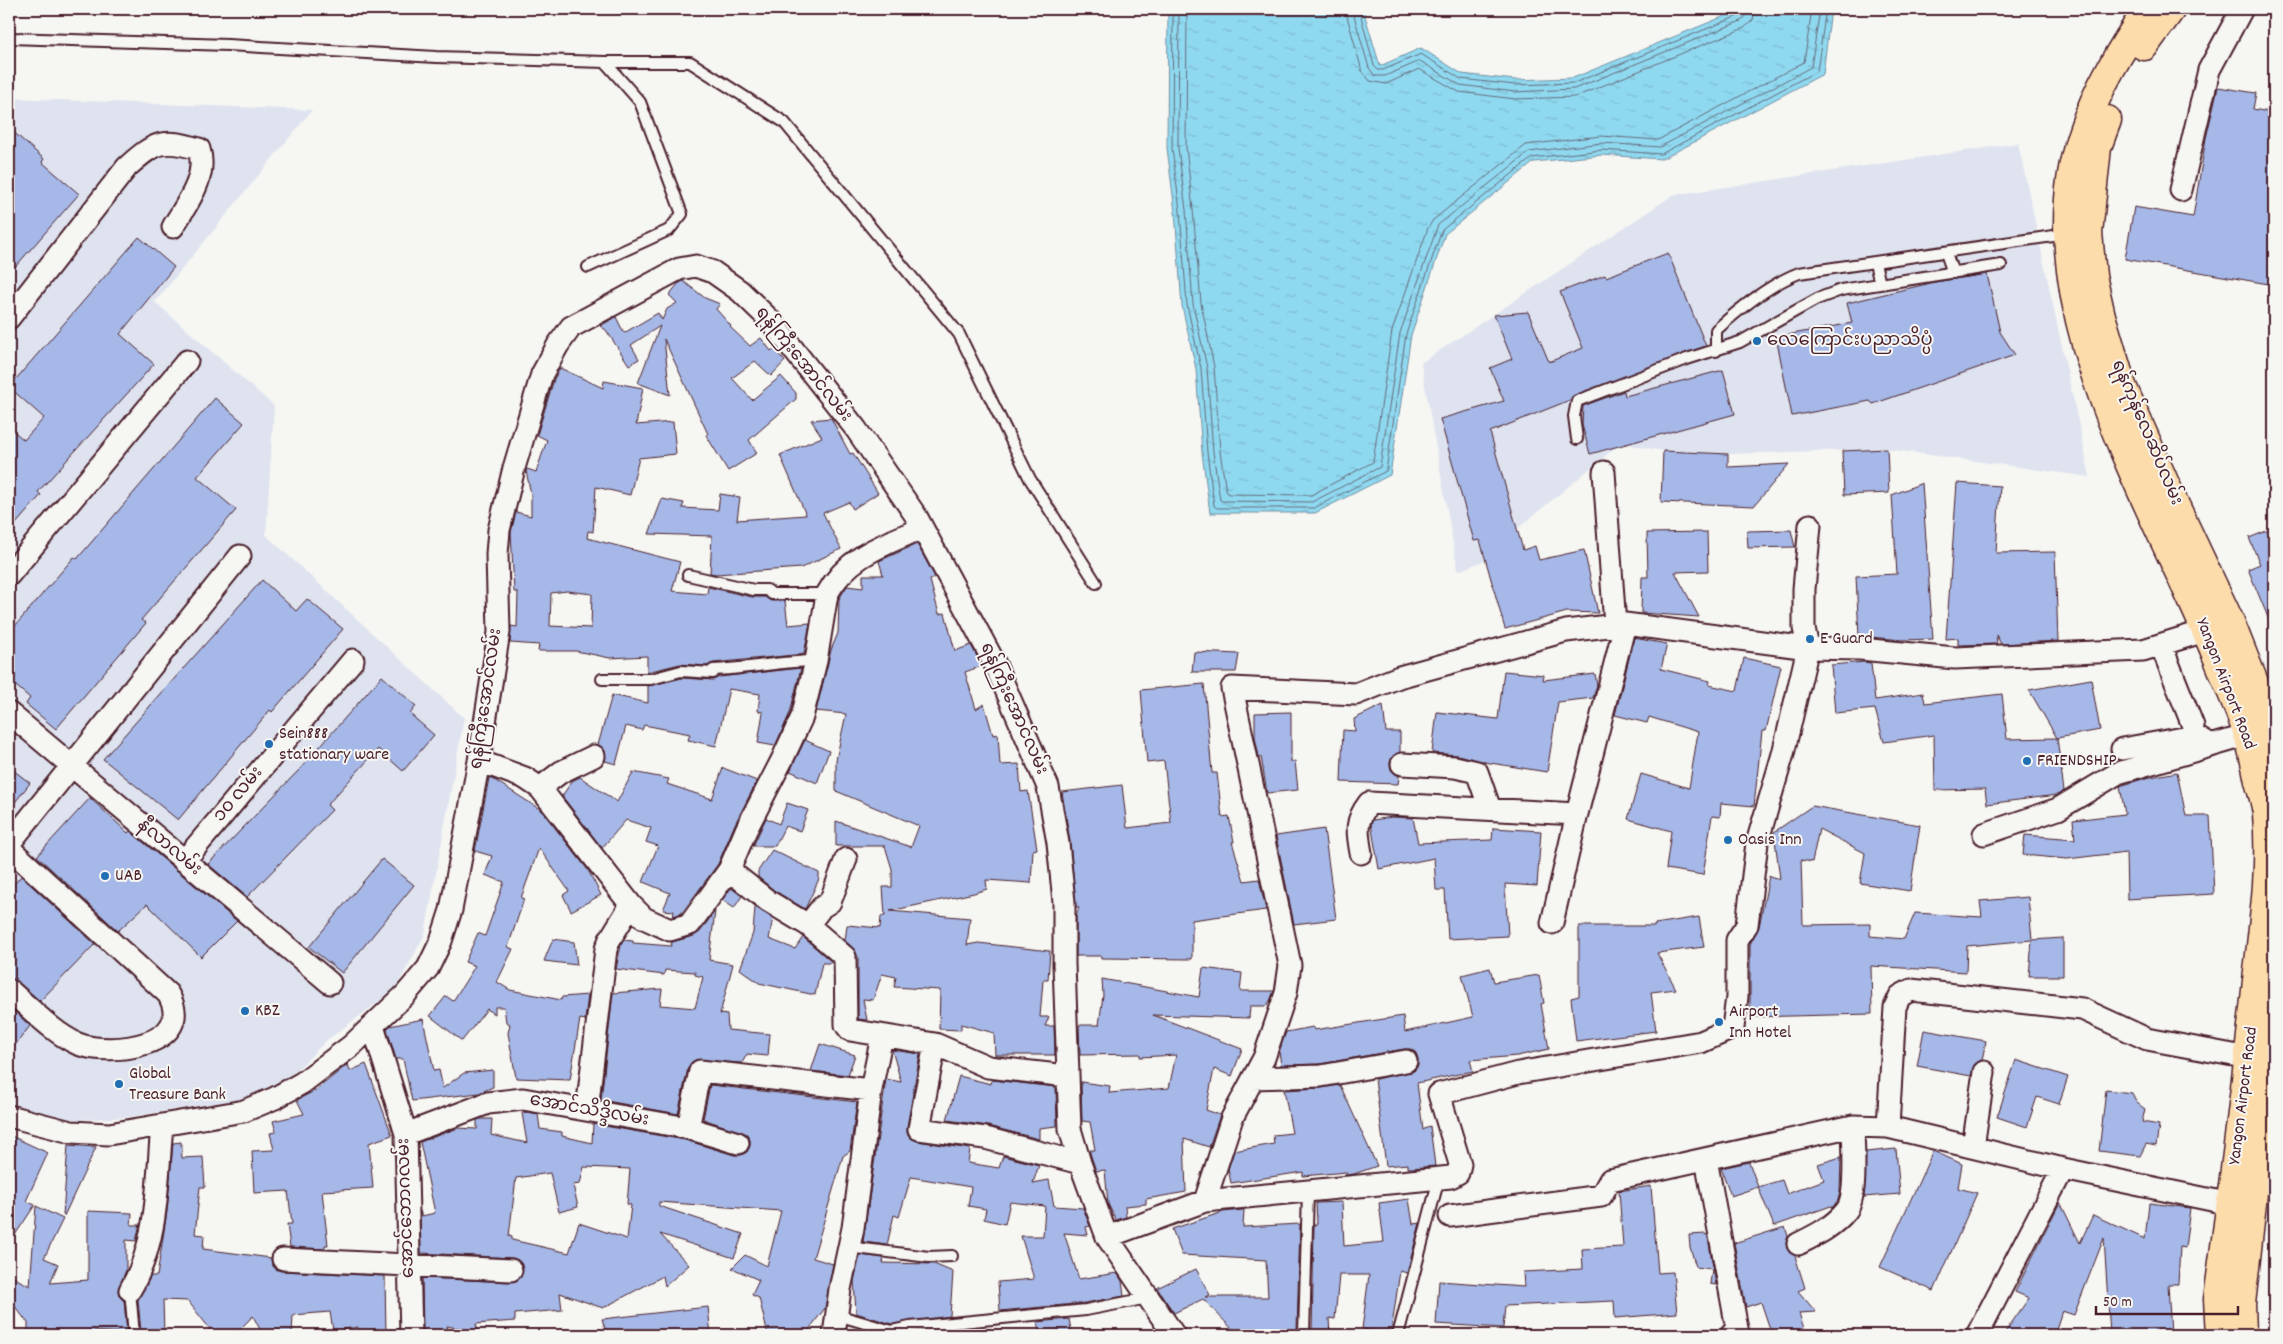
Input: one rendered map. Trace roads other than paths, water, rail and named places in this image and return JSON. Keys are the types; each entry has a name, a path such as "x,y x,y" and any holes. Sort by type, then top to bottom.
{"main road":[{"path":"2067,234 2068,203 2081,137 2095,99 2117,55 2148,9"},
{"name":"ရန်ကုန်လေဆိပ်လမ်း","path":"2171,9 2132,63 2097,147 2088,233 2092,276 2101,316 2122,386 2165,484 2219,626 2268,718 2274,742"},
{"name":"Yangon Airport Road","path":"2067,234 2079,322 2102,392 2141,492 2219,626 2267,811 2268,865 2249,1058 2242,1209 2218,1299 2220,1335"},
{"path":"2242,1335 2242,1209 2274,1002"}],"street":[{"path":"2181,190 2209,70 2242,9"},
{"path":"9,318 127,167 150,147 174,142 199,148 202,158 201,177 173,227"},
{"name":"ရန်ကြီးအောင်လမ်း","path":"9,1116 71,1132 109,1134 244,1111 275,1098 302,1083 373,1026 406,995 428,968 441,941 451,910 479,761 499,632 497,554 499,530 514,468 542,374 558,345 571,327 679,269 696,266 713,272 740,292 770,320 856,429 922,528 994,662 1048,787 1058,843 1064,902 1064,964 1070,1128 1080,1164 1107,1237 1174,1335"},
{"path":"9,576 187,361"},
{"path":"1552,923 1620,625 1604,472"},
{"path":"1107,1237 1205,1201 1451,1177 1458,1172 1460,1164 1439,1094 1518,1073 1701,1042 1733,1028 1737,997 1738,940 1747,925 1757,843 1783,754 1808,648 1804,628 1804,589 1810,525"},
{"path":"479,761 525,778 540,788 631,905 644,918 670,930 690,924 729,870 746,830 802,716 816,661 827,594 832,585 848,567 864,554 922,528"},
{"path":"9,990 64,1036 79,1044 95,1048 123,1049 154,1042 168,1029 174,1013 174,1002 168,994 9,846 240,556"},
{"path":"1205,1201 1232,1118 1264,1058 1286,993 1290,965 1232,688 1356,694 1399,677 1566,631 1620,625 1808,648 1860,649 1956,658 2143,650 2219,626"},
{"path":"2161,645 2194,726"},
{"name":"၁၀ လမ်း","path":"184,861 353,660"},
{"name":"နီလာလမ်း","path":"9,713 330,983"},
{"path":"1984,834 2058,810 2118,774 2248,735"},
{"path":"2122,749 2195,736 2212,746"},
{"path":"540,788 561,772 594,756"},
{"path":"1402,764 1456,767 1477,772 1490,809"},
{"path":"1362,852 1357,830 1363,812 1369,803 1577,814"},
{"path":"808,925 822,907 830,902 846,859"},
{"path":"729,870 768,901 808,925 845,956 847,1028 882,1036 935,1044 988,1067 1067,1076"},
{"path":"587,1110 606,949 631,905"},
{"path":"1888,1127 1895,1007 1900,996 1911,990 2082,1009 2148,1039 2249,1058"},
{"name":"အောင်ဘောဂလမ်း","path":"373,1026 406,1134 411,1335"},
{"path":"836,1325 848,1247 853,1228 872,1090 882,1036"},
{"path":"935,1044 919,1129 985,1138 1080,1164"},
{"path":"1253,1078 1321,1076 1406,1061"},
{"path":"688,1128 700,1072 872,1090"},
{"path":"1972,1147 1984,1072"},
{"name":"အောင်သိဒ္ဒိလမ်း","path":"406,1134 488,1103 523,1099 688,1128 738,1143"},
{"path":"130,1290 141,1272 152,1232 162,1125"},
{"path":"1450,1216 1601,1196 1610,1180 1854,1126 1888,1127 2242,1209"},
{"path":"1798,1244 1829,1228 1848,1210 1852,1197 1854,1126"},
{"path":"1706,1159 1736,1335"},
{"path":"1976,1335 2063,1169"},
{"path":"283,1259 510,1270"}],"lane":[{"path":"9,38 228,45 436,57 606,62 690,62 784,122 959,334 1030,479 1096,583"},
{"path":"588,266 669,230 682,214 640,102 606,62"},
{"path":"1716,351 1716,330 1732,316 1787,278 1799,274 2067,234"},
{"path":"1946,253 1953,273"},
{"path":"1875,263 1880,284"},
{"path":"1577,439 1574,416 1577,401 1687,359 1740,342 1817,299 1841,290 2001,265"},
{"path":"688,576 754,590 767,590 772,594 827,594"},
{"path":"602,679 651,679 681,671 713,673 713,670 744,668 789,661 816,661"},
{"path":"1398,1335 1439,1178"},
{"path":"1304,1335 1308,1191"},
{"path":"848,1247 929,1257 952,1256"},
{"path":"130,1290 134,1335"},
{"path":"836,1325 892,1331 910,1327 1086,1310 1148,1298"}],"water":[{"path":"1168,9 1363,9 1380,66 1421,48 1462,74 1515,80 1573,78 1742,9 1831,9 1823,74 1662,159 1602,155 1534,162 1445,234 1411,335 1390,475 1315,513 1210,513 1202,453 1196,369 1182,306 1175,212 1167,148"}],"place":[{"name":"လေကြောင်းပညာသိပ္ပံ","path":"1757,341"},
{"name":"E Guard","path":"1810,639"},
{"name":"Sein888 stationary ware","path":"269,744"},
{"name":"FRIENDSHIP","path":"2027,761"},
{"name":"Oasis Inn","path":"1728,840"},
{"name":"UAB","path":"105,876"},
{"name":"KBZ","path":"245,1011"},
{"name":"Airport Inn Hotel","path":"1719,1022"},
{"name":"Global Treasure Bank","path":"119,1084"}]}
